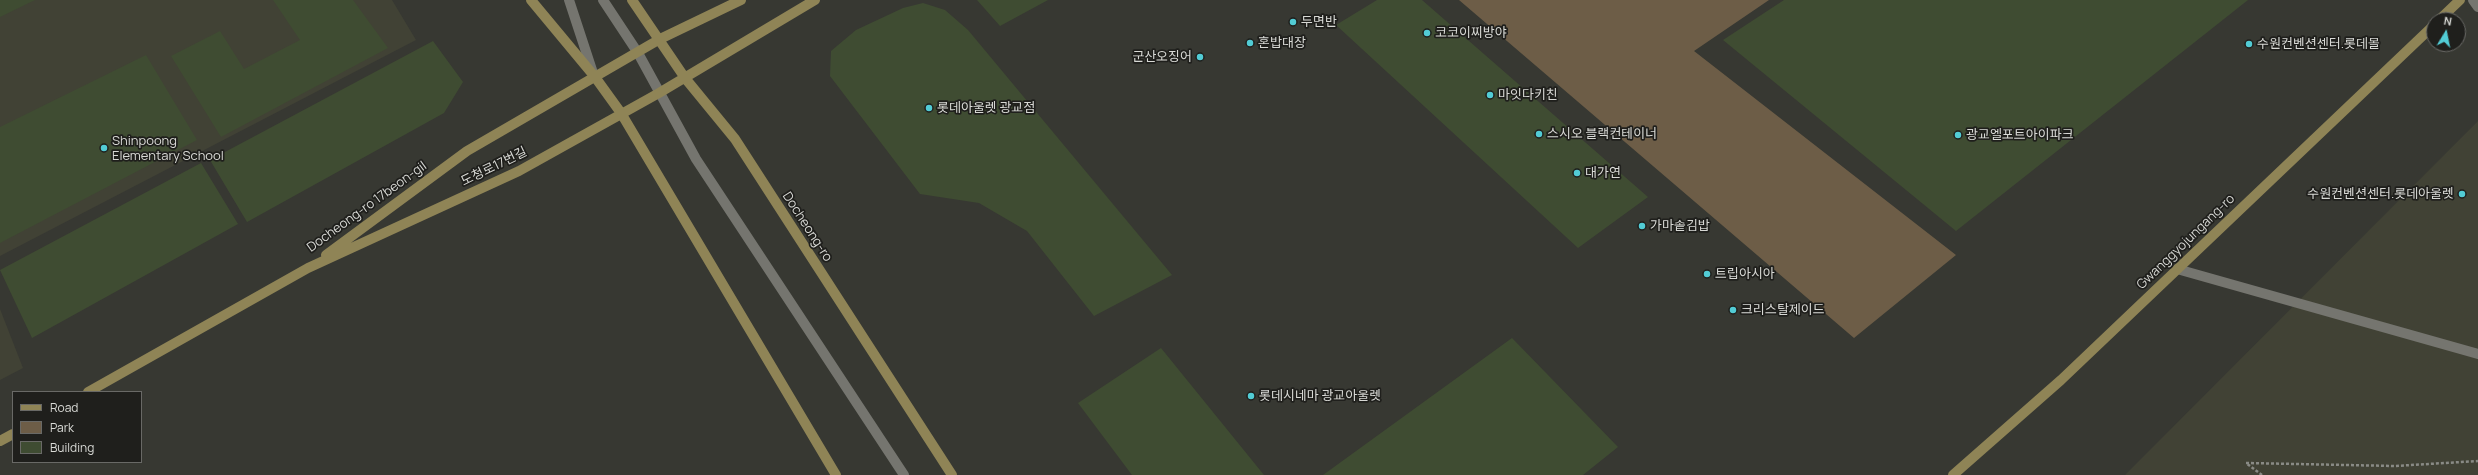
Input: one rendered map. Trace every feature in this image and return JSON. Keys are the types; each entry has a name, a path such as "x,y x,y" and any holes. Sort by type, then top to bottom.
{"main road":[{"path":"531,0 595,77 621,113 836,475"},
{"name":"Docheong-ro","path":"632,0 660,39 685,78 735,139 952,475"},
{"name":"Docheong-ro 17beon-gil","path":"90,391 308,268 467,150 660,39 741,0"},
{"name":"도청로17번길","path":"308,268 519,171 621,113 660,93 815,0"},
{"path":"2447,12 2460,0"},
{"name":"Gwanggyojungang-ro","path":"1953,475 2061,380 2426,33"},
{"path":"0,441 12,435"}],"lane":[{"path":"569,0 595,77"},
{"path":"604,0 638,53 696,159 904,475"},
{"path":"2473,0 2478,7"},
{"path":"2177,270 2478,354"}],"path":[{"path":"2262,475 2246,463 2395,466 2478,461"}],"shaded area":[{"name":"Shinpoong Elementary School","path":"0,0 392,0 416,40 0,256"},
{"path":"2478,121 2478,475 2125,475"},
{"path":"0,309 23,368 0,380"}],"green space":[{"path":"1459,0 1769,0 1694,51 1956,255 1854,338"}],"building":[{"path":"0,0 35,0 0,17"},
{"path":"273,0 353,0 388,48 221,137 171,56 220,31 244,69 300,40"},
{"path":"977,0 1048,0 1000,26"},
{"path":"1377,0 1422,0 1648,197 1578,248 1336,25"},
{"name":"광교엘포트아이파크","path":"1784,0 2248,0 1956,231 1723,40"},
{"path":"923,3 945,10 968,30 1172,275 1094,316 1027,231 979,203 920,194 830,76 831,51 856,30 903,8"},
{"path":"433,41 463,82 444,113 247,222 210,160"},
{"path":"146,55 197,140 0,243 0,127"},
{"path":"201,163 238,224 32,338 0,270"},
{"path":"1512,338 1618,447 1583,475 1323,475"},
{"path":"1161,348 1264,475 1132,475 1078,403"}],"place":[{"name":"두면반","path":"1293,22"},
{"name":"코코이찌방야","path":"1427,33"},
{"name":"혼밥대장","path":"1250,43"},
{"name":"수원컨벤션센터.롯데몰","path":"2249,44"},
{"name":"군산오징어","path":"1200,57"},
{"name":"마잇다키친","path":"1490,95"},
{"name":"롯데아울렛 광교점","path":"929,108"},
{"name":"스시오 블랙컨테이너","path":"1539,134"},
{"name":"광교엘포트아이파크","path":"1958,135"},
{"name":"Shinpoong Elementary School","path":"104,148"},
{"name":"대가연","path":"1577,173"},
{"name":"수원컨벤션센터.롯데아울렛","path":"2462,194"},
{"name":"가마솥김밥","path":"1642,226"},
{"name":"트립아시아","path":"1707,274"},
{"name":"크리스탈제이드","path":"1733,310"},
{"name":"롯데시네마 광교아울렛","path":"1251,396"}]}
